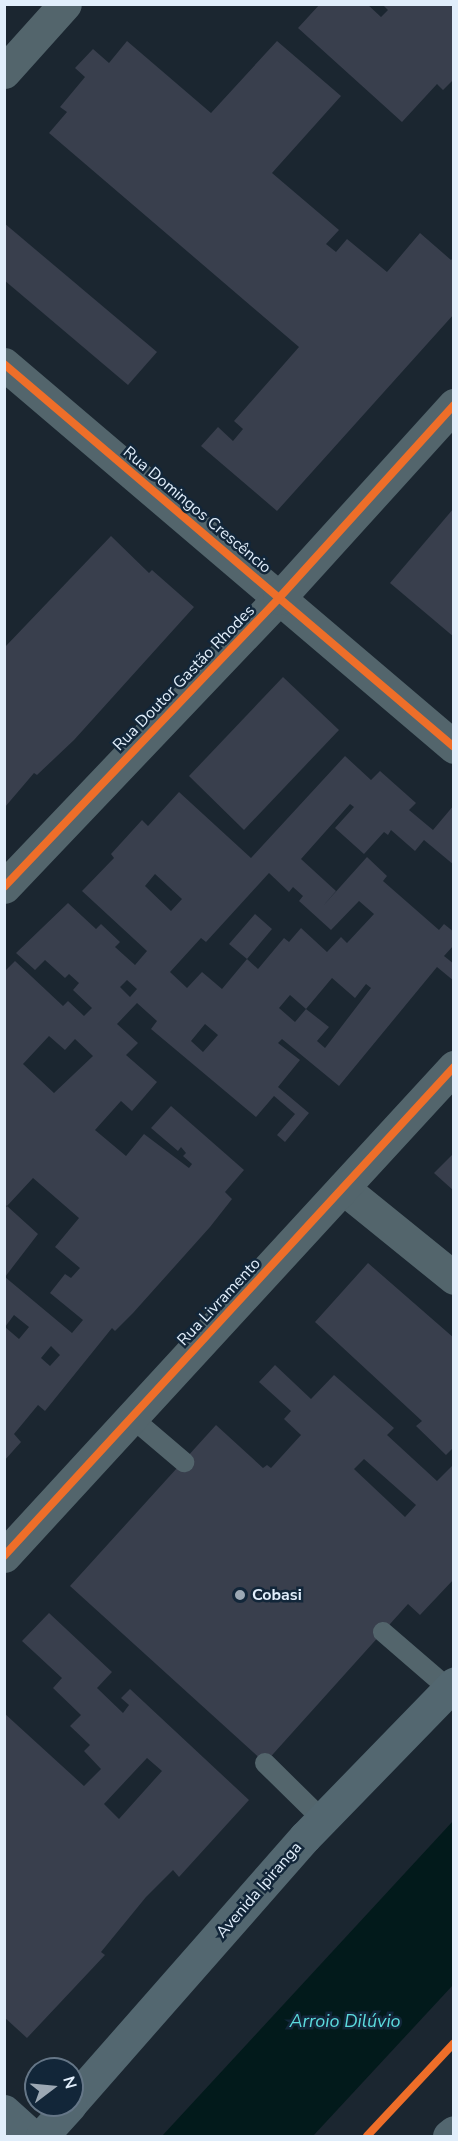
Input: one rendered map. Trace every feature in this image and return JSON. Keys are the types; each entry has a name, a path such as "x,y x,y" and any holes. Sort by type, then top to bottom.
{"main road":[{"name":"Avenida Ipiranga","path":"84,2089 322,1819 451,1686"},
{"path":"4,2111 32,2136"},
{"name":"Avenida Ipiranga","path":"42,2136 59,2117"},
{"path":"449,2136 453,2132"}],"street":[{"path":"4,72 65,4"},
{"name":"Rua Domingos Crescêncio","path":"4,364 453,747"},
{"name":"Rua Doutor Gastão Rhodes","path":"4,887 279,598 453,405"},
{"name":"Rua Livramento","path":"4,1556 453,1067"},
{"path":"343,1188 453,1278"}],"lane":[{"path":"131,1417 184,1462"},
{"path":"383,1632 451,1686"},
{"path":"265,1763 322,1819"}],"water":[{"name":"Arroio Dilúvio","path":"453,1821 453,1985 313,2136 162,2136"}],"building":[{"path":"320,4 367,4 381,17 388,10 382,4 454,4 454,79 443,90 437,84 402,122 298,28"},
{"path":"127,41 211,113 277,41 341,96 272,173 339,230 326,244 336,252 347,239 387,272 420,233 451,260 454,257 454,314 277,511 201,446 218,427 233,441 243,429 234,421 299,347 49,133 67,112 60,107 85,77 75,68 93,49 109,63"},
{"path":"4,223 157,352 128,385 4,280"},
{"path":"454,508 454,637 390,583"},
{"path":"111,536 149,573 152,570 194,607 74,740 37,775 34,773 5,807 5,647"},
{"path":"283,677 339,730 244,830 189,776"},
{"path":"345,756 371,780 380,771 416,803 409,810 433,830 454,805 454,865 424,840 415,851 391,830 388,835 384,832 364,854 335,828 354,807 350,804 301,859 336,891 323,906 367,857 387,876 383,881 439,930 444,924 454,932 454,945 444,956 454,964 454,981 437,967 339,1086 282,1039 278,1043 300,1060 278,1087 309,1113 285,1142 277,1135 295,1114 274,1096 256,1117 151,1029 157,1021 137,1003 117,1024 138,1043 126,1055 157,1082 132,1111 121,1101 95,1130 126,1156 144,1134 189,1168 192,1164 183,1156 186,1153 181,1147 178,1151 151,1128 171,1106 244,1170 225,1192 232,1199 210,1227 133,1313 115,1331 112,1328 45,1411 38,1405 14,1434 21,1442 4,1461 4,1210 7,1206 4,1204 4,972 15,961 63,1006 68,1001 84,1016 92,1008 73,990 79,983 69,974 65,978 45,960 35,970 16,953 68,903 96,929 101,924 120,942 115,947 135,965 147,951 82,891 114,858 111,854 142,820 148,826 179,792 251,858","holes":["269,873 289,892 293,887 303,896 299,901 331,930 359,901 374,914 347,943 341,937 327,952 301,928 289,942 284,938 258,969 247,959 222,989 202,972 187,988 170,972 201,938 206,942","155,874 182,899 171,911 145,886","332,978 355,998 366,984 371,988 325,1048 317,1041 329,1027 306,1009","127,980 137,989 130,997 120,987","290,995 306,1009 295,1022 279,1008","205,1024 218,1035 203,1052 191,1041","49,1036 65,1050 75,1039 93,1056 54,1093 23,1064","33,1178 79,1218 55,1247 80,1268 71,1278 65,1274 50,1293 83,1320 72,1333 5,1277 38,1234 7,1206","14,1315 29,1327 19,1339 5,1327","51,1346 60,1355 50,1366 41,1358"]},
{"path":"255,914 272,929 247,959 229,944"},
{"path":"454,1153 454,1191 434,1173"},
{"path":"368,1263 454,1338 454,1447 446,1455 416,1426 422,1421 315,1322"},
{"name":"Cobasi","path":"275,1365 311,1399 334,1375 394,1428 387,1435 437,1481 454,1464 454,1579 420,1615 408,1604 265,1763 70,1586 216,1425 263,1468 267,1465 271,1468 301,1435 284,1419 291,1411 259,1382","holes":["364,1459 416,1505 405,1517 354,1469"]},
{"path":"49,1613 112,1672 97,1688 123,1713 129,1705 121,1698 130,1689 249,1800 179,1877 173,1870 146,1897 101,1952 105,1955 27,2038 4,2017 4,1713 84,1786 101,1769 84,1751 90,1745 70,1726 81,1715 53,1688 62,1678 22,1641","holes":["147,1758 162,1771 119,1819 104,1804"]}],"cycle path":[{"path":"4,364 454,747"},
{"path":"4,887 279,598 454,405"},
{"path":"4,1556 454,1067"},
{"path":"367,2136 454,2043"}],"place":[{"name":"Cobasi","path":"240,1595"}]}
